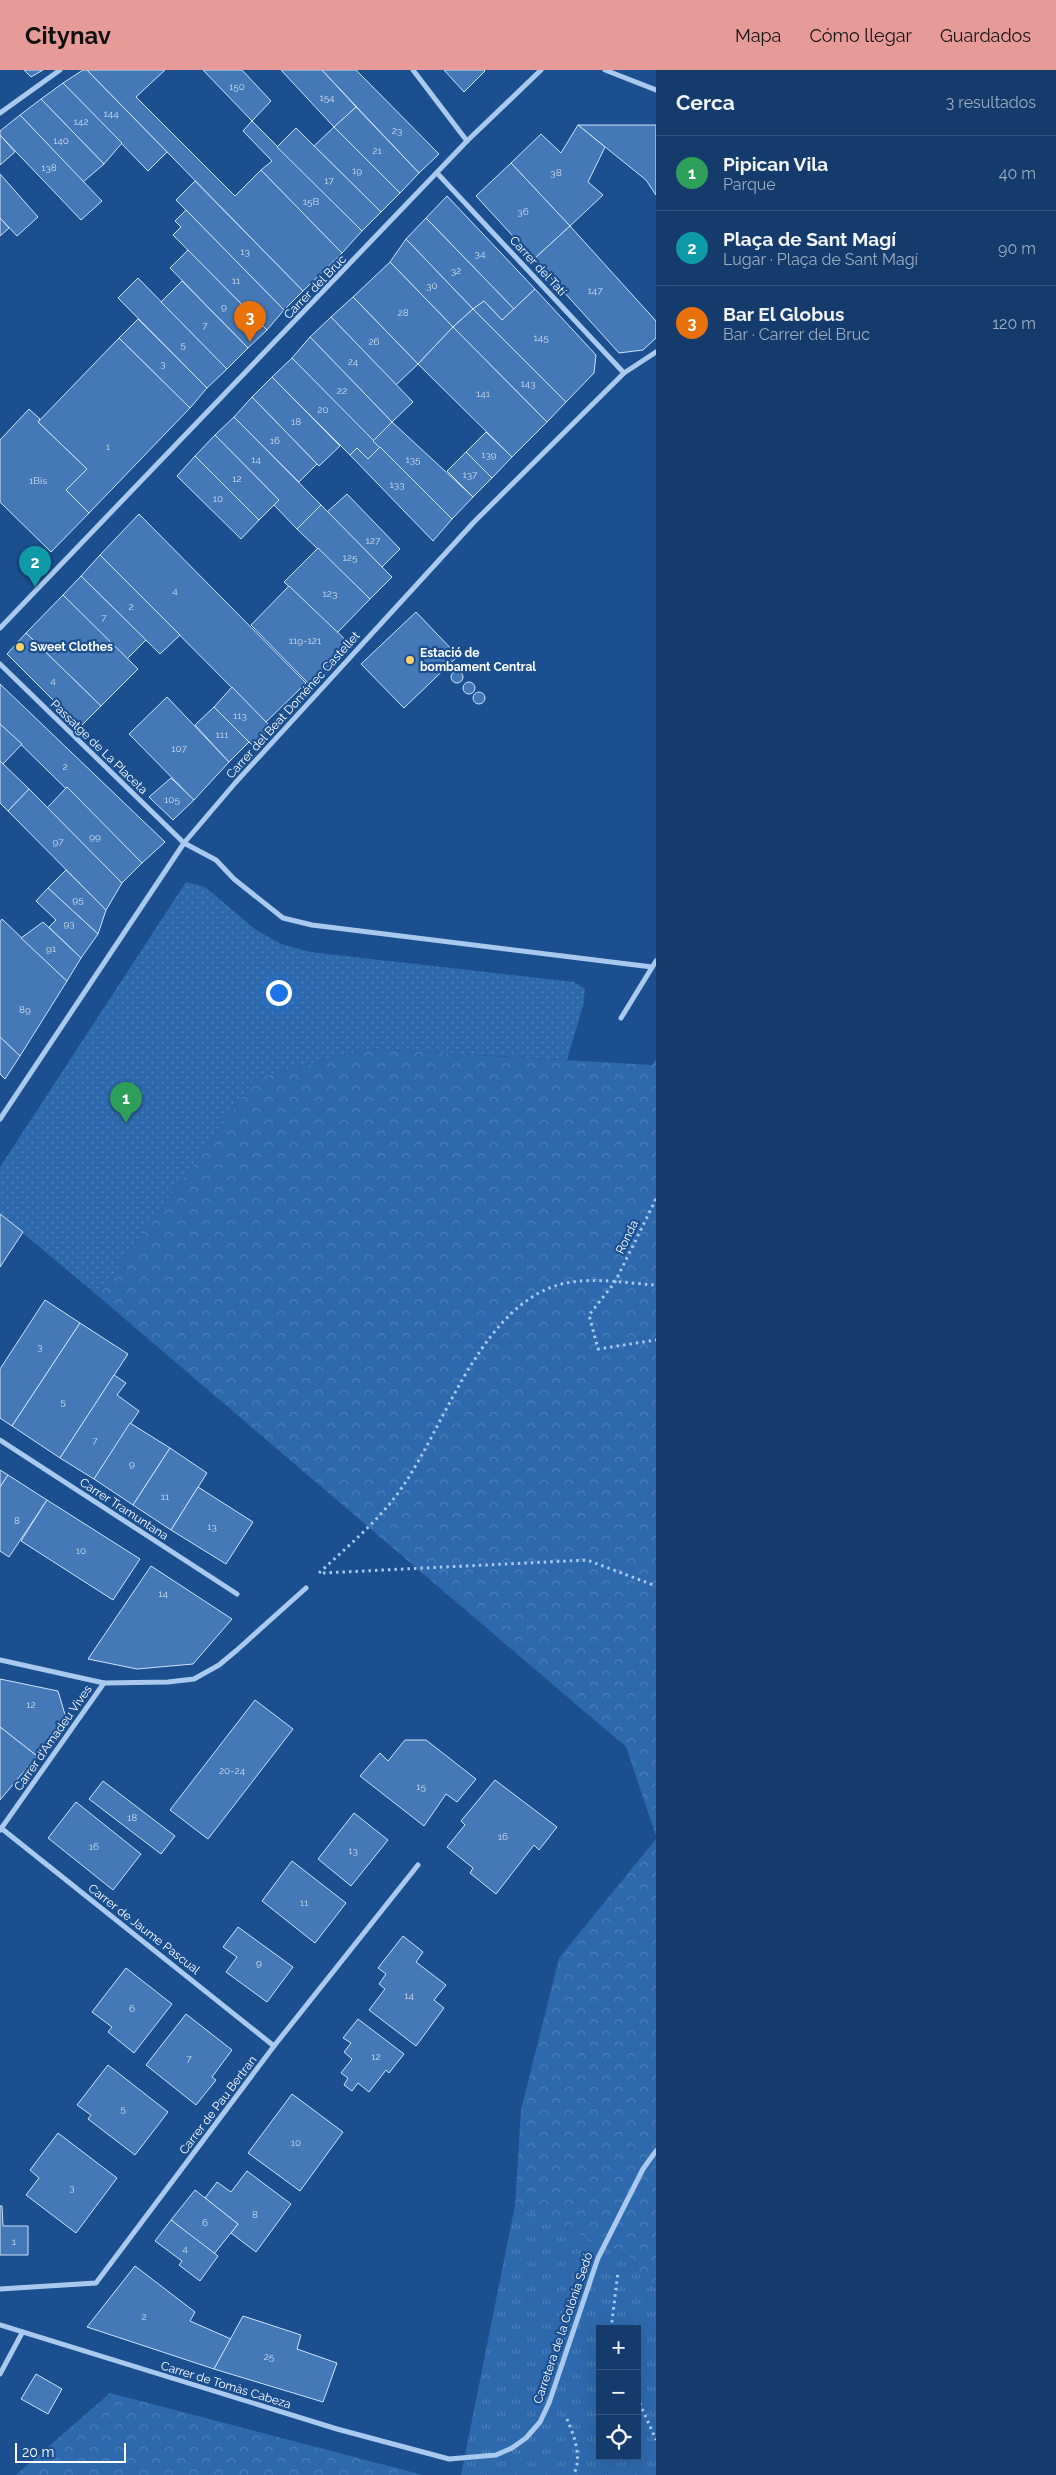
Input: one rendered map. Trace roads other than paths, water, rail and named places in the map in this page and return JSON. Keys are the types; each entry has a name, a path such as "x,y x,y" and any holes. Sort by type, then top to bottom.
{"street":[{"path":"0,113 60,70"},
{"path":"413,70 467,142"},
{"name":"Carrer del Bruc","path":"0,628 264,356 467,142 541,70"},
{"path":"605,70 656,90"},
{"name":"Carrer del Tatí","path":"437,173 624,373"},
{"name":"Carrer del Beat Doménec Castellet","path":"0,1120 184,843 236,782 474,522 624,373 656,352"},
{"name":"Passatge de La Placeta","path":"0,664 184,843 216,860 234,879 283,918 312,925 652,967"},
{"path":"621,1018 656,961"},
{"name":"Carrer Tramuntana","path":"0,1440 237,1594"},
{"path":"0,1660 104,1682 168,1682 194,1679 219,1664 237,1650 306,1588"},
{"name":"Carrer d'Amadeu Vives","path":"0,1829 104,1682"},
{"name":"Carrer de Jaume Pascual","path":"0,1829 274,2046"},
{"name":"Carrer de Pau Bertran","path":"0,2289 96,2283 274,2046 418,1864"},
{"name":"Carretera de la Colònia Sedó","path":"449,2459 496,2455 512,2448 526,2438 540,2422 549,2403 598,2258 643,2169 656,2151"},
{"name":"Carrer de Tomàs Cabeza","path":"0,2325 336,2429 449,2459"},
{"path":"0,2374 22,2333"}],"place":[{"name":"Bar El Globus","path":"250,342"},
{"name":"Plaça de Sant Magí","path":"35,587"},
{"name":"Sweet Clothes","path":"20,647"},
{"name":"Estació de bombament Central","path":"410,660"},
{"name":"Pipican Vila","path":"126,1123"}]}
